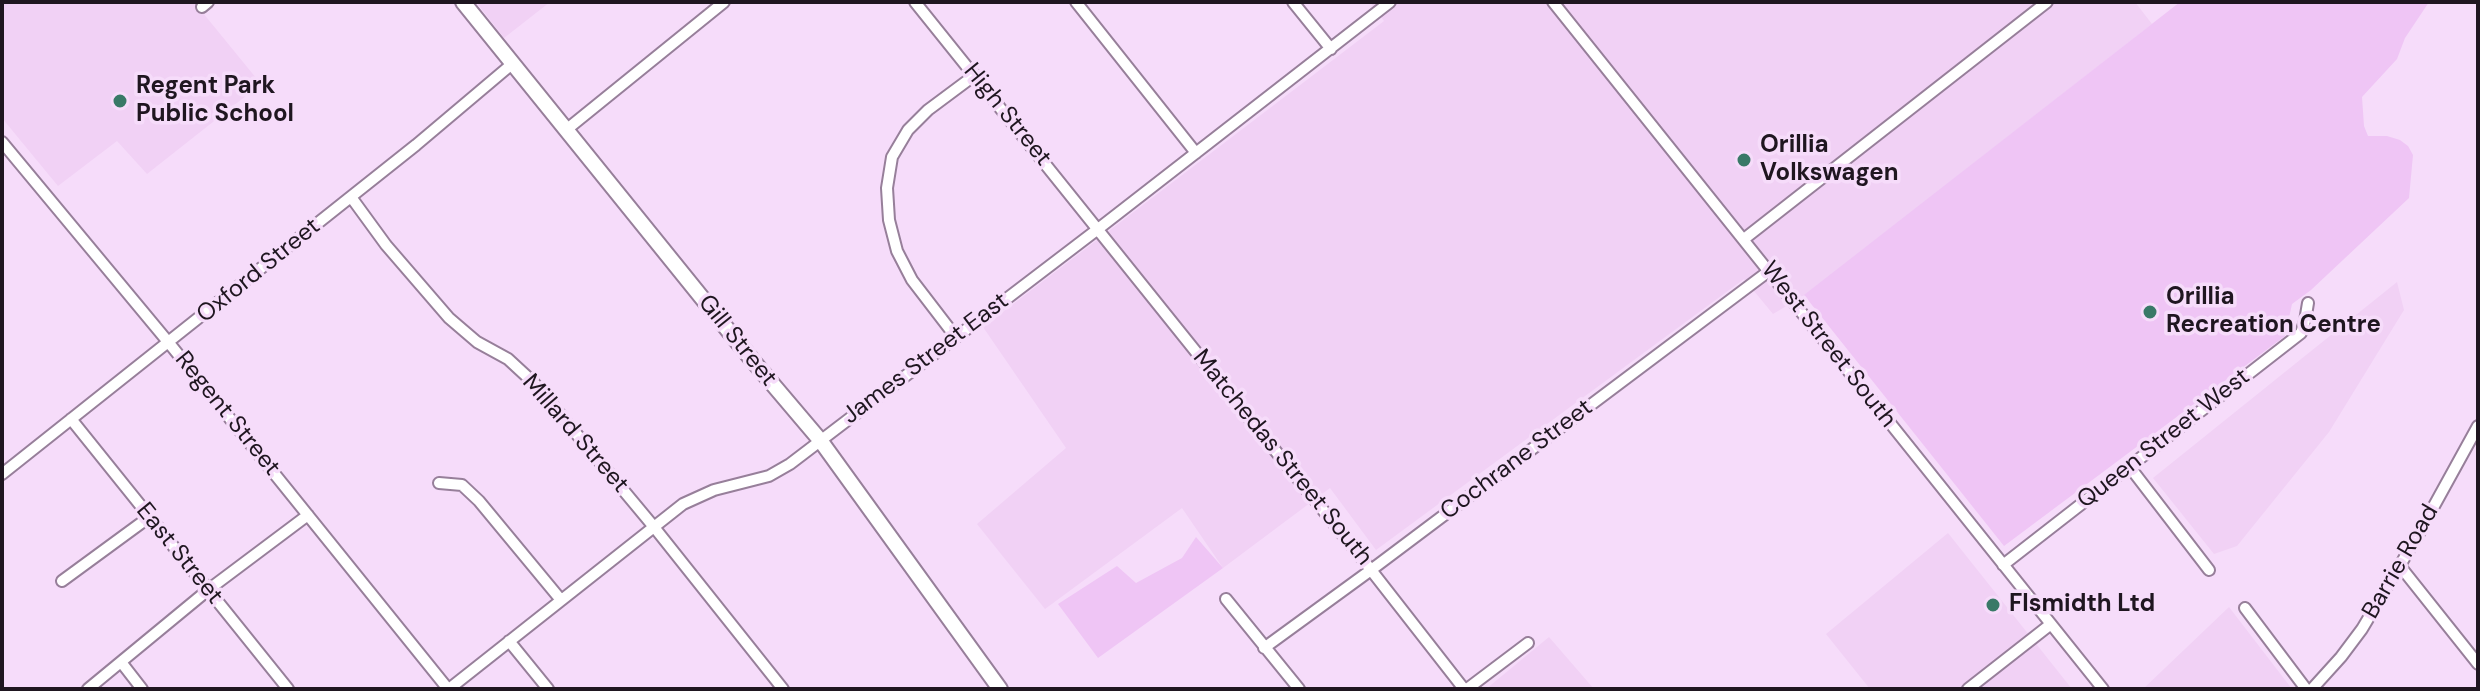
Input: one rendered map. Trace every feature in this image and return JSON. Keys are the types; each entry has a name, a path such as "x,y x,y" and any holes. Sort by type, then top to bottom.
{"main road":[{"name":"Gill Street","path":"463,2 820,440 1000,689"}],"street":[{"path":"566,130 724,2"},
{"name":"High Street","path":"915,2 1098,229"},
{"path":"1076,2 1196,153"},
{"path":"1293,2 1331,49"},
{"name":"James Street East","path":"448,689 683,504 699,495 769,476 790,464 1390,2"},
{"name":"West Street South","path":"1553,2 2103,689"},
{"path":"1744,239 2047,2"},
{"name":"Oxford Street","path":"2,474 351,197 512,64"},
{"path":"955,336 912,280 897,251 889,220 887,188 892,157 908,130 928,110 975,75"},
{"name":"Regent Street","path":"2,142 169,343 448,689"},
{"name":"Millard Street","path":"351,197 386,245 449,318 477,342 508,359 534,383 783,689"},
{"name":"Matchedas Street South","path":"1098,229 1466,689"},
{"name":"Cochrane Street","path":"1264,648 1769,271"},
{"name":"Queen Street West","path":"2003,565 2301,333 2308,303"},
{"name":"East Street","path":"71,419 288,689"},
{"name":"Barrie Road","path":"2312,689 2362,629 2478,426"},
{"path":"2129,466 2209,570"},
{"path":"439,483 462,485 479,501 561,600"},
{"path":"88,689 208,590 308,515"},
{"path":"62,581 148,518"},
{"path":"2400,566 2478,664"},
{"path":"1226,599 1299,689"},
{"path":"2245,608 2306,689"},
{"path":"1968,689 2051,624"},
{"path":"509,641 548,689"},
{"path":"1466,689 1528,643"},
{"path":"121,662 142,689"}],"shaded area":[{"name":"Regent Park Public School","path":"2,2 194,2 261,84 147,174 117,141 58,186 2,118"},
{"path":"476,2 550,2 504,38"},
{"path":"1370,2 2135,2 2152,24 1810,292 1773,314 1744,279 1376,550 1330,488 1223,568 1182,508 1045,609 977,524 1066,448 983,327 1384,21"},
{"path":"2180,2 2429,2 2405,38 2397,59 2362,97 2364,126 2368,136 2400,140 2413,155 2409,198 2292,304 2285,336 2004,546 1804,295"},
{"path":"2397,282 2404,310 2329,432 2237,546 2214,554 2153,478"},
{"path":"1948,533 2072,689 1870,689 1826,634"},
{"path":"1196,537 1223,568 1098,658 1058,604 1117,566 1136,583 1182,558"},
{"path":"2229,607 2292,689 2143,689"},
{"path":"1549,637 1594,689 1486,689"}],"place":[{"name":"Regent Park Public School","path":"120,101"},
{"name":"Orillia Volkswagen","path":"1744,160"},
{"name":"Orillia Recreation Centre","path":"2150,312"},
{"name":"Flsmidth Ltd","path":"1993,605"}]}
